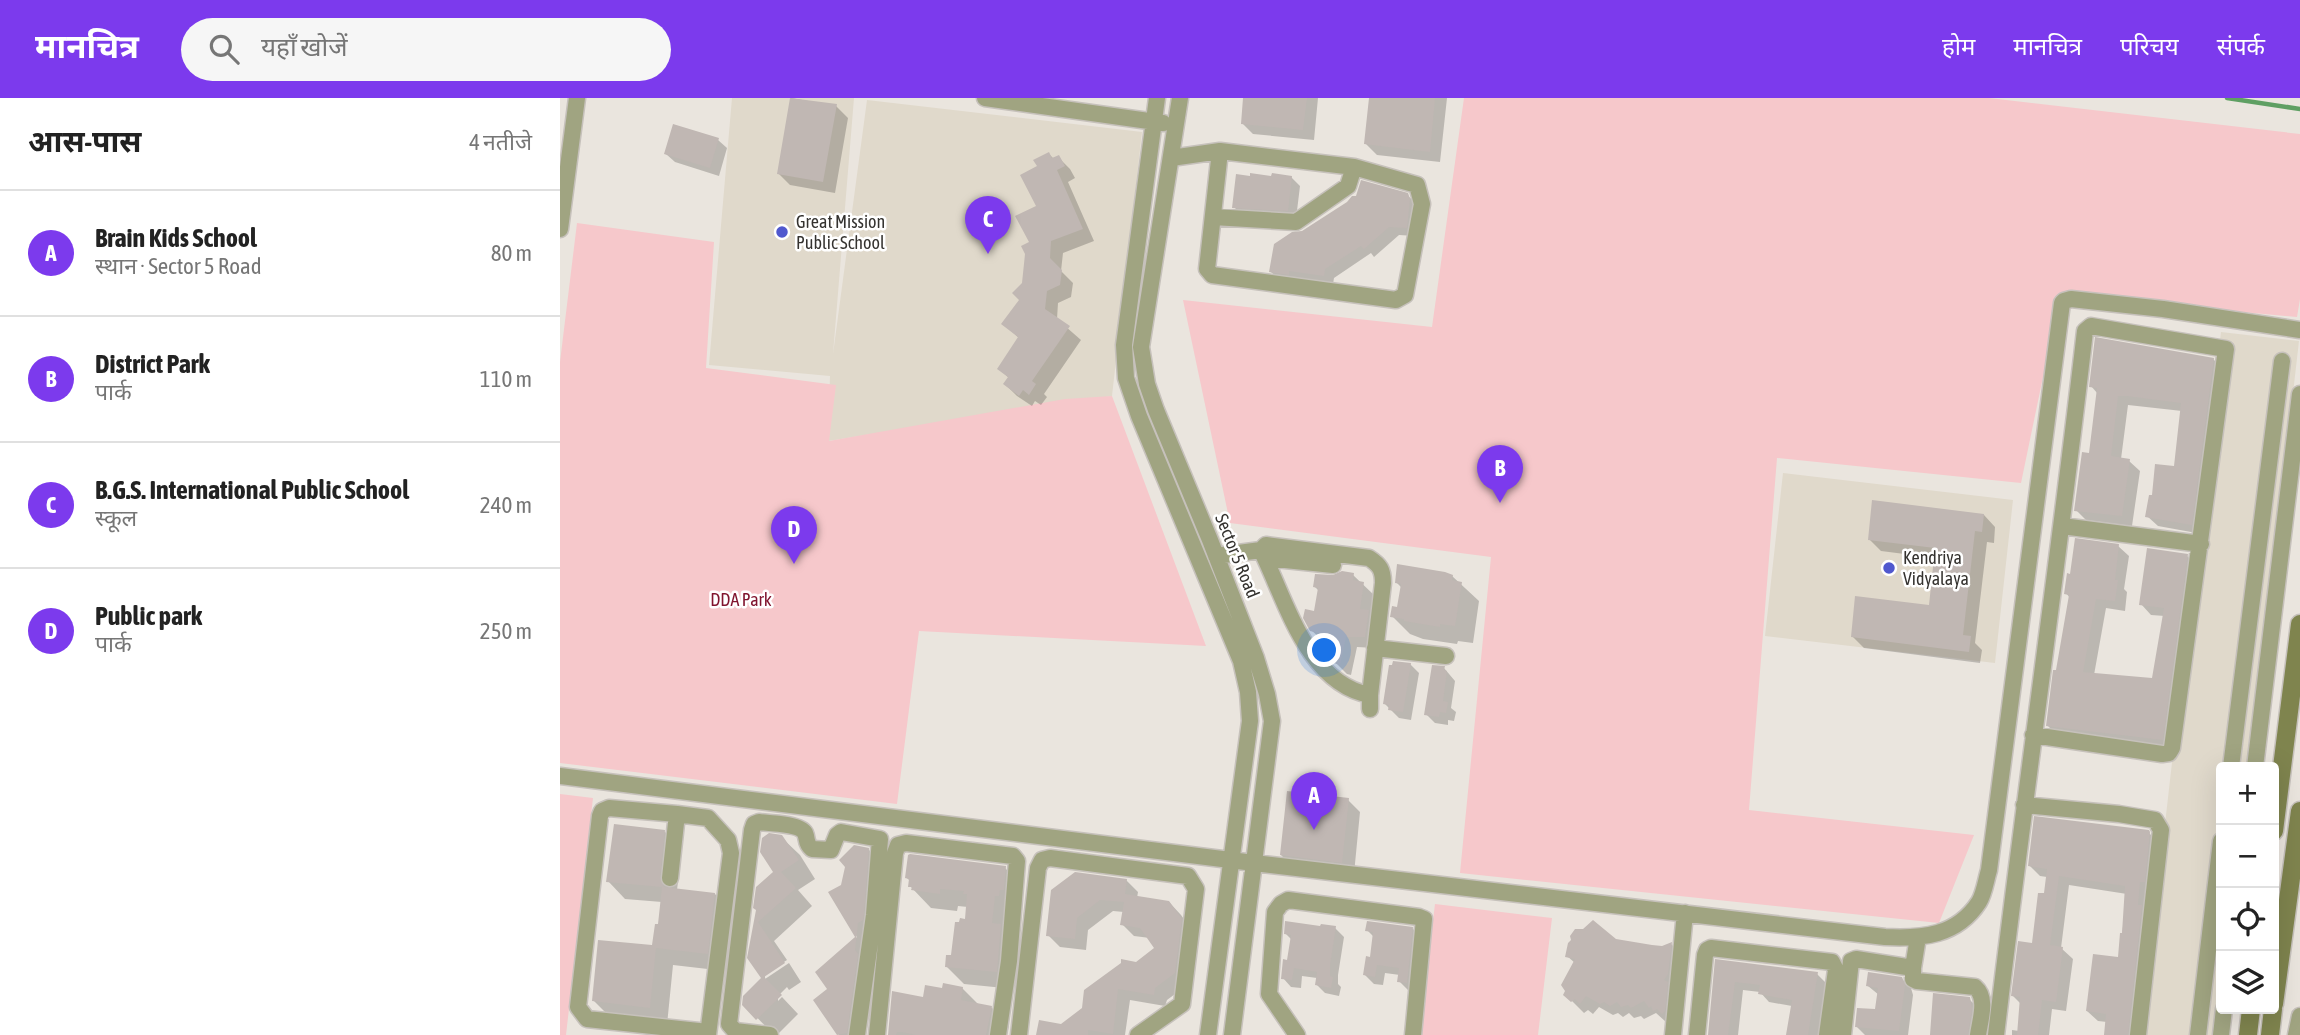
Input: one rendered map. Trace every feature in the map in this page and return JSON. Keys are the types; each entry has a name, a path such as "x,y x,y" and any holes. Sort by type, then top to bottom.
{"main road":[{"path":"2275,825 2300,624"},
{"path":"2279,963 2300,811"},
{"path":"2248,1035 2250,1014"},
{"path":"2270,1035 2272,1014"}],"street":[{"path":"560,229 577,98"},
{"path":"985,98 1176,125"},
{"name":"Sector 5 Road","path":"1157,98 1124,345 1126,378 1139,416 1241,661 1250,720 1208,1035"},
{"name":"Sector 5 Road","path":"1180,98 1141,347 1147,384 1156,410 1256,658 1272,720 1232,1035"},
{"path":"1171,158 1220,151 1354,167 1417,184 1422,204 1405,295 1396,300 1212,275 1207,269 1220,151"},
{"path":"1213,217 1296,222 1348,186 1354,167"},
{"path":"560,776 1254,863 1715,917 1885,936 1918,937 1943,933 1964,921 1980,900 1989,870 2015,655 2064,301 2071,299 2163,309 2300,330"},
{"path":"1996,1035 2032,735 2062,526 2085,331 2091,326 2226,349 2172,748 2169,753 2162,754 2032,735"},
{"path":"2232,762 2282,360"},
{"path":"2256,762 2300,394"},
{"path":"2264,504 2286,507"},
{"path":"2062,526 2201,544"},
{"path":"1266,545 1369,558 1382,570 1383,583 1370,702 1332,679 1304,644 1263,554 1266,545"},
{"path":"1216,556 1263,554 1333,565"},
{"path":"1375,648 1446,656"},
{"path":"2024,805 2119,814 2155,820 2159,824 2161,830 2138,1035"},
{"path":"608,808 703,816 708,818 731,846 708,1033 587,1019 578,1007 598,829 602,811 608,808"},
{"path":"670,878 677,814"},
{"path":"770,1035 735,1031 729,1024 752,830 754,824 759,822 798,827 805,833 807,844 812,849 831,850 841,832 880,839 874,915 857,1035"},
{"path":"877,1035 895,853 898,845 906,843 1013,856 1017,861 1009,961 999,1035"},
{"path":"1019,1035 1038,868 1042,860 1051,858 1188,876 1193,882 1196,889 1182,1004 1138,1035"},
{"path":"2198,1035 2216,883"},
{"path":"1297,1035 1269,994 1275,912 1288,900 1424,919 1413,1035"},
{"path":"1673,1035 1685,913"},
{"path":"1711,948 1715,917"},
{"path":"1918,937 1913,979 1975,987 1979,990 1983,996 1978,1035"},
{"path":"1697,1035 1705,955 1711,948 1832,962 1836,970 1827,1035"},
{"path":"1843,1035 1851,961 1856,959 1913,968"},
{"path":"2221,1035 2223,1014"},
{"path":"2296,1035 2300,1016"}],"shaded area":[{"path":"732,98 854,98 833,354 867,100 1142,132 1112,396 828,441 830,376 709,365"},
{"path":"2221,332 2299,341 2251,762 2216,762 2216,1014 2221,1014 2219,1035 2141,1035"},
{"name":"Kendriya Vidyalaya","path":"1783,473 2013,500 1995,663 1765,636"}],"green space":[{"path":"1464,98 1989,98 2300,134 2300,299 2297,317 2060,295 2021,483 1777,458 1749,810 1974,835 1939,923 1460,873 1491,557 1230,523 1183,300 1432,327"},
{"name":"DDA Park","path":"577,223 714,242 706,368 836,385 829,441 1065,399 1112,396 1206,646 919,631 897,804 560,763 560,362"},
{"path":"560,794 593,798 566,1035 560,1035"},
{"path":"1435,904 1552,918 1538,1035 1419,1035"}],"building":[{"path":"790,98 837,104 823,182 777,174"},
{"path":"1243,98 1307,98 1303,130 1241,124"},
{"path":"1369,98 1435,98 1430,152 1364,144"},
{"path":"673,124 719,138 710,168 664,154"},
{"path":"1049,152 1052,158 1059,155 1065,166 1057,170 1083,229 1051,241 1050,258 1062,270 1060,285 1047,291 1045,309 1070,326 1032,381 1036,384 1029,395 1023,390 1019,396 1003,384 1008,377 997,369 1018,337 1001,324 1019,300 1012,293 1022,283 1025,254 1021,246 1029,242 1015,216 1036,206 1020,175 1037,166 1033,160"},
{"path":"1250,173 1292,176 1288,211 1232,208 1236,174 1250,176"},
{"path":"1361,180 1408,193 1410,199 1407,228 1389,227 1364,249 1361,246 1325,269 1324,276 1289,271 1289,275 1269,272 1274,244 1292,232 1302,231 1352,196 1356,196"},
{"path":"2095,337 2214,358 2192,525 2145,517 2149,495 2152,495 2155,464 2174,466 2181,403 2127,396 2118,396 2111,456 2130,459 2122,516 2074,511 2082,452 2089,453 2097,388 2089,387"},
{"path":"1872,500 1984,514 1982,532 1975,531 1963,635 1971,636 1969,652 1851,637 1855,596 1929,605 1935,548 1868,540"},
{"path":"2075,538 2119,544 2115,601 2096,599 2083,672 2152,678 2164,608 2139,605 2147,548 2188,554 2163,740 2046,726 2053,670 2056,670 2069,595 2064,594"},
{"path":"1397,564 1445,572 1453,575 1452,580 1462,582 1455,626 1440,624 1440,627 1390,617 1392,606 1397,607 1401,584 1395,583"},
{"path":"1342,571 1354,573 1353,580 1364,582 1360,609 1369,610 1365,637 1346,637 1340,665 1334,663 1323,651 1317,642 1319,633 1310,631 1303,618 1305,609 1314,611 1318,588 1313,587 1315,574 1333,575"},
{"path":"1393,661 1411,663 1403,712 1388,710 1389,705 1383,704 1389,665 1392,665"},
{"path":"1432,665 1445,666 1444,670 1447,671 1443,701 1448,702 1446,713 1440,712 1439,717 1424,715"},
{"path":"1287,791 1349,798 1342,863 1280,855"},
{"path":"2034,816 2150,832 2145,882 2140,882 2138,905 2142,905 2128,1035 2104,1035 2106,1014 2086,1011 2093,954 2118,957 2125,886 2059,876 2050,945 2063,947 2056,1002 2042,1000 2038,1035 2017,1035 2020,997 2011,996 2018,941 2032,943 2038,893 2044,893 2047,869 2028,866"},
{"path":"614,824 665,830 660,877 664,887 715,893 708,954 656,948 650,1008 592,1001 598,940 652,945 655,924 658,924 662,887 606,882"},
{"path":"769,833 782,835 799,860 781,872 796,888 758,922 785,963 764,977 782,995 756,1020 742,1005 743,996 761,978 747,958 756,910 753,908 756,887 773,872 760,852 762,838"},
{"path":"854,845 869,848 864,914 863,920 858,923 855,950 858,954 847,1033 837,1035 813,1000 827,989 815,972 855,937 828,892 841,885 845,867 839,860"},
{"path":"910,854 1006,866 1004,890 1000,890 999,896 995,896 992,923 1001,924 997,972 945,967 946,955 951,955 955,922 959,922 960,918 965,919 967,894 963,894 964,891 940,889 940,894 911,890 912,887 908,887 909,879 905,878"},
{"path":"1075,872 1127,879 1125,894 1169,901 1182,919 1175,973 1155,988 1154,995 1118,989 1113,1034 1088,1030 1088,1035 1036,1035 1039,1020 1061,1024 1082,1008 1084,990 1121,963 1121,959 1136,962 1154,948 1140,928 1120,925 1124,902 1100,900 1077,918 1075,939 1046,936 1051,890"},
{"path":"1593,920 1616,939 1662,946 1672,942 1668,974 1664,980 1668,982 1665,1011 1662,1014 1657,1009 1653,1011 1644,1001 1631,1008 1628,1005 1621,1007 1617,1002 1610,1006 1604,1002 1600,1004 1586,996 1580,1004 1575,999 1571,1002 1563,995 1565,991 1561,985 1575,959 1565,957 1570,936 1575,929 1583,929"},
{"path":"1285,921 1336,926 1330,965 1330,976 1333,977 1331,988 1315,985 1317,972 1294,968 1292,980 1281,979 1283,959 1287,960 1291,935 1284,934"},
{"path":"1367,921 1413,927 1407,983 1397,982 1399,968 1377,965 1375,977 1363,975 1366,956 1370,957 1373,932 1365,931"},
{"path":"1715,959 1818,972 1808,1035 1786,1035 1792,1000 1758,994 1760,985 1735,982 1728,1035 1708,1035"},
{"path":"1868,972 1902,977 1905,985 1899,1031 1855,1027 1857,1008 1875,1009 1878,988 1866,986"},
{"path":"943,983 963,987 961,1000 992,1006 986,1035 916,1035 897,1032 896,1035 888,1035 892,991 923,997 925,985 942,988"},
{"path":"1933,993 1970,997 1972,1009 1968,1035 1930,1035"}],"waterway":[{"path":"2227,98 2300,109"}],"place":[{"name":"Great Mission Public School","path":"782,232"},
{"name":"B.G.S. International Public School","path":"988,254"},
{"name":"District Park","path":"1500,503"},
{"name":"Public park","path":"794,564"},
{"name":"Kendriya Vidyalaya","path":"1889,568"},
{"name":"Brain Kids School","path":"1314,830"}]}
